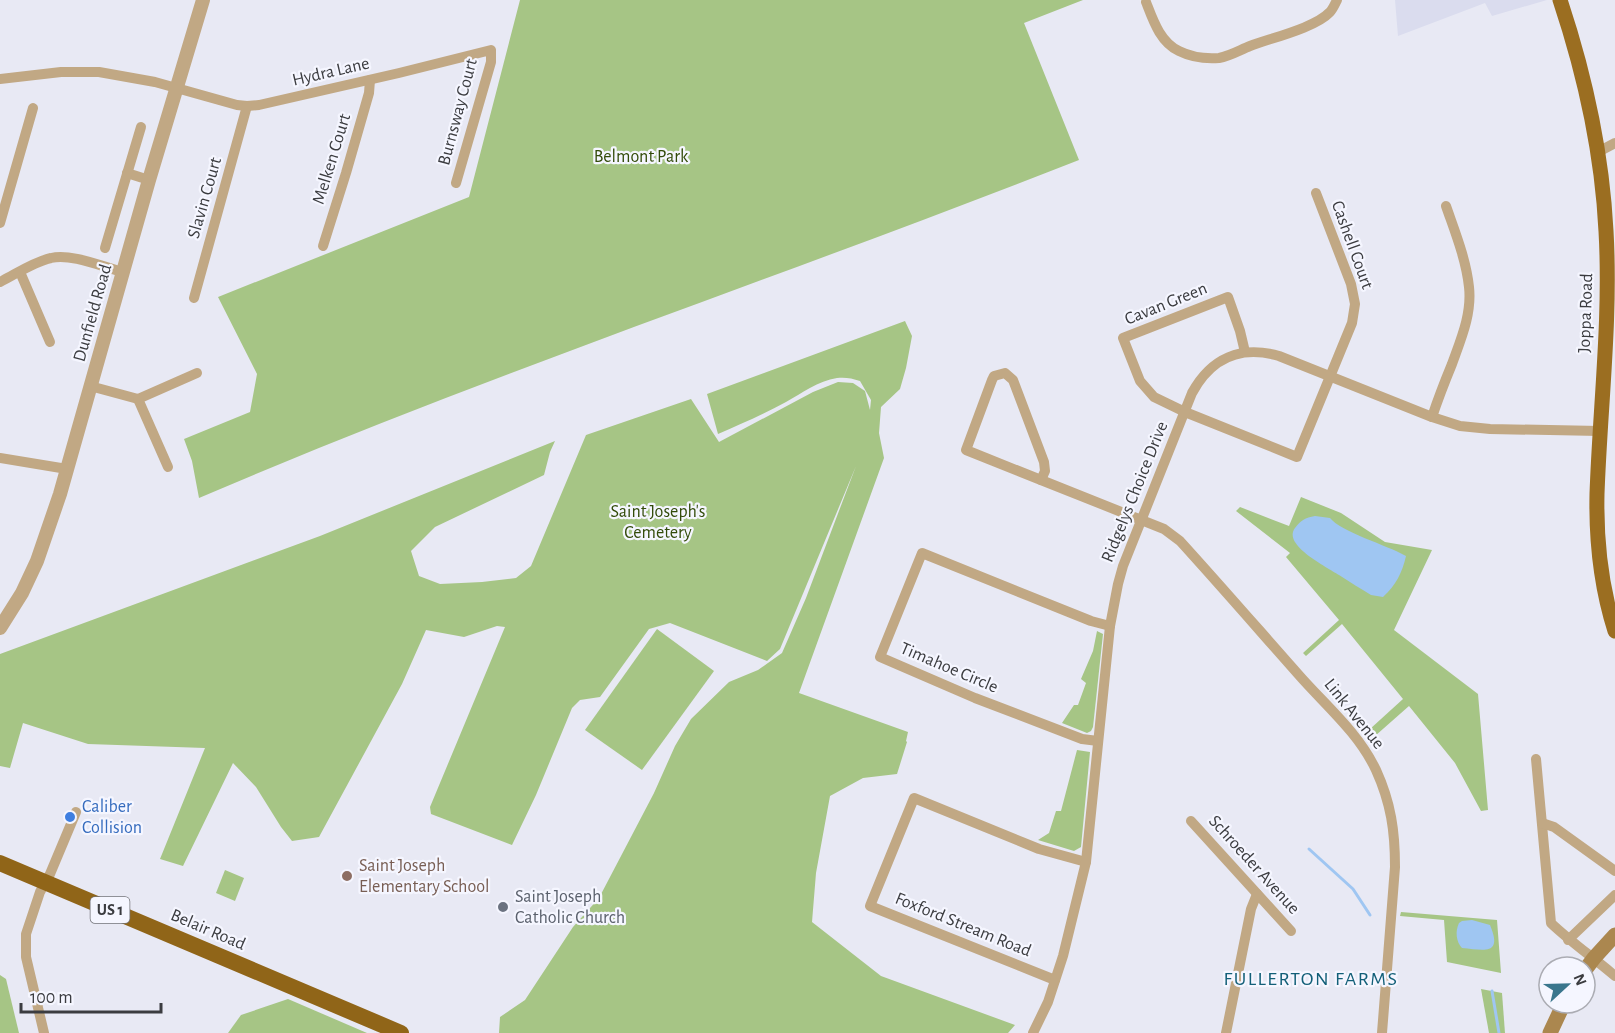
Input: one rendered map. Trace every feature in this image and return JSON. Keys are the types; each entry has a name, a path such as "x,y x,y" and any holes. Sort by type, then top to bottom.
{"highway":[{"name":"Belair Road","path":"0,863 401,1033"}],"main road":[{"name":"Joppa Road","path":"1560,0 1584,81 1603,191 1607,261 1606,318 1596,507 1604,591 1615,631"},
{"path":"1597,955 1615,935"},
{"path":"1550,1033 1558,1015"}],"street":[{"name":"Dunfield Road","path":"0,628 22,593 44,543 203,0"},
{"path":"1146,2 1156,26 1171,46 1193,57 1207,58 1222,57 1321,19 1331,11 1337,0"},
{"name":"Hydra Lane","path":"0,79 61,72 99,72 178,87 247,106 370,80 491,50"},
{"name":"Burnsway Court","path":"456,183 491,62 491,50"},
{"name":"Melken Court","path":"323,246 369,93 370,80"},
{"name":"Slavin Court","path":"194,298 247,106"},
{"path":"0,223 33,108"},
{"path":"105,248 141,127"},
{"path":"1598,152 1615,144"},
{"path":"127,173 149,180"},
{"name":"Cashell Court","path":"1185,412 1297,457 1352,323 1355,304 1351,284 1316,194"},
{"path":"1432,417 1464,333 1470,302 1466,270 1446,206"},
{"path":"0,282 37,263 56,257 74,259 123,272"},
{"path":"20,272 50,342"},
{"name":"Cavan Green","path":"1185,412 1154,397 1146,389 1135,370 1123,338 1228,297 1245,352"},
{"name":"Ridgelys Choice Drive","path":"1033,1033 1048,1002 1055,980 1086,862 1110,626 1118,584 1123,566 1185,412 1198,382 1211,367 1232,355 1245,352 1270,353 1460,426 1600,431"},
{"path":"90,386 138,399 197,373"},
{"name":"Link Avenue","path":"1041,480 1045,471 1044,462 1013,380 1005,373 994,376 966,450 1041,480 1142,520 1164,529 1180,541 1338,716 1360,743 1375,767 1391,813 1395,840 1395,867 1382,1033"},
{"path":"138,399 168,467"},
{"path":"0,458 67,469"},
{"name":"Timahoe Circle","path":"1098,741 1071,735 975,698 880,657 922,554 1091,621 1110,626"},
{"path":"1536,759 1551,923 1581,955"},
{"name":"Foxford Stream Road","path":"1055,980 870,906 914,798 1039,849 1086,862"},
{"path":"44,1033 25,944 28,927 44,883 76,812"},
{"name":"Schroeder Avenue","path":"1191,821 1291,932"},
{"path":"1542,823 1554,827 1615,871"},
{"path":"1226,1033 1251,909 1257,894"},
{"path":"1568,940 1615,895"},
{"path":"1597,968 1615,976"}],"shaded area":[{"path":"1395,0 1547,0 1492,16 1485,3 1398,36"}],"green space":[{"name":"Belmont Park","path":"520,0 1083,0 1024,23 1079,160 417,409 199,498 192,461 184,439 250,412 257,374 218,297 469,197"},
{"name":"Saint Joseph's Cemetery","path":"905,321 912,336 906,368 900,389 881,407 879,433 884,458 799,693 908,732 907,742 897,774 863,778 830,796 816,873 812,922 881,976 1015,1025 1008,1033 499,1033 500,1017 525,1000 573,927 599,898 654,793 675,746 691,719 729,682 758,670 782,653 806,598 856,466 780,649 767,661 670,623 649,629 600,697 580,700 572,708 536,795 512,845 431,814 430,807 505,627 497,626 464,637 426,630 402,684 319,837 292,841 256,787 233,763 183,866 160,859 205,748 88,744 23,723 10,768 0,766 0,654 320,536 555,441 544,475 435,527 411,551 419,576 440,584 516,578 531,566 586,435 691,399 719,442 813,392 838,382 853,383 865,391 870,410 871,400 860,381 837,378 817,385 769,411 718,434 707,394"},
{"path":"1301,497 1341,513 1385,542 1432,550 1394,630 1478,694 1488,810 1481,811 1455,763 1409,706 1375,736 1370,729 1403,699 1342,624 1306,656 1303,653 1339,620 1286,557 1290,553 1236,511 1240,507 1289,526"},
{"path":"657,629 714,671 642,770 585,730"},
{"path":"1097,631 1103,634 1093,727 1087,733 1062,723 1074,705 1078,705 1086,683 1081,679 1093,651"},
{"path":"1077,750 1090,752 1081,847 1074,851 1038,840 1049,833 1056,811 1061,811"},
{"path":"225,870 244,878 235,901 216,893"},
{"path":"1401,912 1497,920 1501,973 1447,962 1444,920 1400,916"},
{"path":"0,975 6,979 19,1033 0,1033"},
{"path":"1481,989 1502,993 1505,1033 1489,1033"},
{"path":"288,999 367,1033 228,1033 241,1015"}],"water":[{"path":"1315,516 1330,518 1354,533 1406,556 1398,578 1383,597 1371,595 1316,561 1300,548 1293,535 1295,528 1304,520"},
{"path":"1472,920 1490,925 1494,942 1489,949 1462,948 1458,943 1459,923"}],"waterway":[{"path":"1309,849 1353,889 1370,915"},
{"path":"1492,991 1499,1033"}],"place":[{"name":"Caliber Collision","path":"70,817"},
{"name":"Saint Joseph Elementary School","path":"347,876"},
{"name":"Saint Joseph Catholic Church","path":"503,907"}],"district":[{"name":"FULLERTON FARMS","path":"1311,979"}]}
